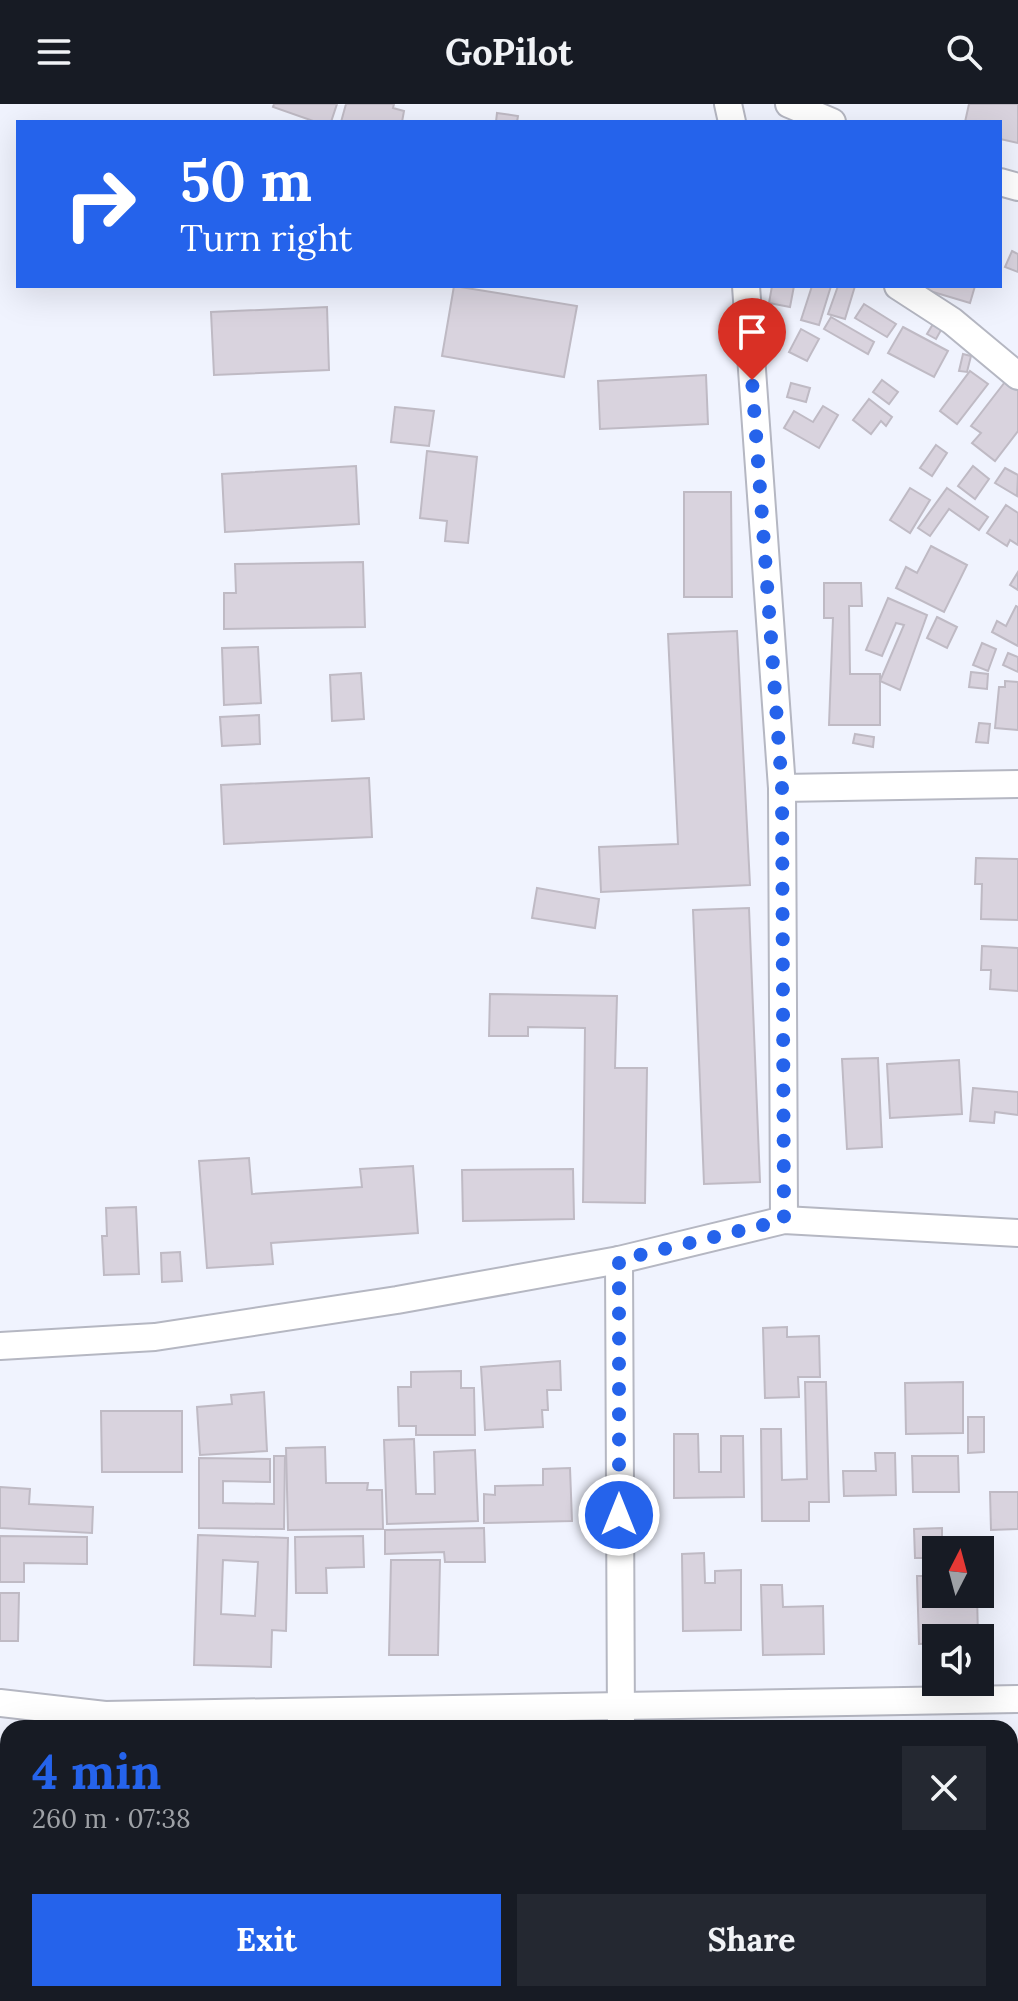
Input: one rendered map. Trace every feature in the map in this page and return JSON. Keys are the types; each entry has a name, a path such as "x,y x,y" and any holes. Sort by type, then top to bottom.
{"street":[{"path":"789,104 827,120"},
{"path":"746,288 782,788 784,1220"},
{"path":"901,288 952,321 1018,376"},
{"path":"782,788 1018,784"},
{"path":"0,1346 155,1337 397,1300 619,1260 784,1220 1018,1233"},
{"path":"619,1260 620,1717"},
{"path":"0,1703 105,1715 620,1717 1018,1699"}],"building":[{"path":"274,104 337,104 332,120 310,120 273,107"},
{"path":"346,104 394,104 393,108 404,111 402,120 342,120"},
{"path":"969,104 1018,104 1018,143 1002,139 1002,120 965,120"},
{"path":"497,113 518,116 517,120 496,120"},
{"path":"1012,251 1018,254 1018,272 1005,267"},
{"path":"454,288 577,306 564,377 442,356"},
{"path":"772,288 794,288 790,307 769,303"},
{"path":"811,288 830,288 819,325 801,320"},
{"path":"837,288 854,288 845,319 828,314"},
{"path":"920,288 974,288 970,303"},
{"path":"864,304 896,324 887,337 855,318"},
{"path":"327,307 329,370 214,375 211,312"},
{"path":"831,317 874,342 868,354 824,329"},
{"path":"936,319 945,323 936,339 927,334"},
{"path":"903,327 948,351 934,377 888,353"},
{"path":"801,329 819,339 807,361 789,352"},
{"path":"963,354 971,356 967,372 959,371"},
{"path":"970,371 988,384 957,424 940,411"},
{"path":"706,375 708,424 600,429 598,381"},
{"path":"1008,378 1018,385 1018,431 995,461 972,443 981,433 971,426"},
{"path":"882,380 898,392 889,404 873,392"},
{"path":"791,383 810,388 806,402 787,397"},
{"path":"869,399 892,417 886,426 881,421 871,434 853,420"},
{"path":"823,406 838,415 819,448 784,428 794,411 813,422"},
{"path":"395,407 434,411 429,446 391,442"},
{"path":"936,445 947,453 932,476 920,468"},
{"path":"427,451 477,457 468,543 445,541 447,521 420,518"},
{"path":"356,466 359,524 225,532 222,474"},
{"path":"973,466 989,479 975,499 958,486"},
{"path":"1005,468 1018,475 1017,496 995,483"},
{"path":"910,488 930,500 910,533 890,520"},
{"path":"947,488 988,517 979,530 949,509 930,536 918,528"},
{"path":"684,492 731,492 732,597 684,597"},
{"path":"1006,505 1018,513 1018,545 1010,540 1007,546 987,533"},
{"path":"931,546 967,565 944,612 896,588 906,567 917,573"},
{"path":"363,562 365,627 224,629 224,593 236,593 235,564"},
{"path":"1018,572 1018,590 1010,585"},
{"path":"824,583 861,583 862,606 849,606 850,674 880,674 880,725 829,725 833,618 824,618"},
{"path":"888,598 927,615 900,690 880,681 904,625 896,623 882,656 866,650"},
{"path":"1016,606 1018,646 992,632 997,621 1006,626"},
{"path":"937,617 957,627 947,648 927,638"},
{"path":"737,631 750,885 601,892 599,847 678,844 668,634"},
{"path":"982,643 996,649 988,671 973,665"},
{"path":"258,647 261,703 224,705 222,648"},
{"path":"1008,653 1018,657 1018,672 1003,665"},
{"path":"971,672 988,674 987,689 969,687"},
{"path":"361,673 364,719 332,721 330,675"},
{"path":"1005,681 1018,682 1018,730 995,728 999,687 1005,687"},
{"path":"259,715 260,744 222,746 220,717"},
{"path":"979,723 990,724 988,743 976,742"},
{"path":"855,734 874,737 873,747 853,743"},
{"path":"369,778 372,837 224,844 221,785"},
{"path":"976,858 1018,859 1018,920 981,919 982,884 975,884"},
{"path":"537,888 599,899 595,928 532,918"},
{"path":"749,908 760,1182 704,1184 693,910"},
{"path":"982,946 1018,948 1018,991 990,989 991,970 981,970"},
{"path":"490,994 617,996 615,1068 647,1068 645,1203 583,1202 585,1028 528,1027 528,1036 489,1036"},
{"path":"878,1058 882,1147 847,1149 842,1059"},
{"path":"959,1060 962,1114 890,1118 887,1064"},
{"path":"973,1088 1018,1092 1018,1115 995,1112 994,1123 970,1121"},
{"path":"249,1158 252,1194 362,1187 360,1169 413,1166 418,1233 271,1243 273,1264 207,1268 199,1161"},
{"path":"573,1169 574,1219 463,1221 462,1170"},
{"path":"136,1207 139,1274 104,1275 102,1236 107,1236 106,1208"},
{"path":"180,1252 182,1281 162,1282 161,1253"},
{"path":"787,1327 787,1337 819,1336 820,1377 798,1377 799,1397 765,1398 763,1328"},
{"path":"560,1361 561,1390 547,1390 548,1410 542,1410 543,1427 485,1430 481,1367"},
{"path":"461,1371 461,1388 474,1388 475,1435 416,1435 416,1426 399,1426 398,1387 411,1387 411,1372"},
{"path":"805,1382 826,1382 829,1502 809,1502 809,1521 762,1521 761,1429 781,1429 782,1480 807,1479"},
{"path":"963,1382 963,1433 906,1434 905,1383"},
{"path":"264,1392 267,1451 200,1455 197,1407 232,1404 231,1395"},
{"path":"101,1411 182,1411 182,1472 102,1472"},
{"path":"968,1417 984,1417 984,1452 968,1453"},
{"path":"674,1434 698,1434 699,1472 721,1472 721,1436 743,1436 744,1497 674,1498"},
{"path":"414,1439 416,1494 435,1494 434,1452 475,1450 478,1521 387,1524 384,1440"},
{"path":"325,1447 326,1483 368,1483 367,1490 382,1490 383,1529 288,1530 286,1448"},
{"path":"875,1453 895,1453 896,1495 844,1496 843,1471 876,1471"},
{"path":"274,1456 285,1456 284,1529 199,1528 199,1458 270,1459 270,1482 223,1481 223,1503 274,1504"},
{"path":"912,1456 958,1456 959,1492 913,1492"},
{"path":"570,1468 572,1521 484,1523 484,1494 495,1495 495,1486 543,1485 543,1469"},
{"path":"0,1487 30,1489 29,1504 93,1507 92,1533 0,1528"},
{"path":"990,1492 1018,1492 1018,1529 991,1530"},
{"path":"484,1528 485,1562 445,1562 444,1552 385,1554 385,1530"},
{"path":"942,1528 942,1536 922,1536 922,1558 915,1558 914,1529"},
{"path":"198,1535 288,1538 286,1631 272,1630 271,1667 194,1665","holes":["223,1560 258,1562 255,1616 221,1614"]},
{"path":"0,1536 87,1537 87,1564 24,1563 24,1582 0,1582"},
{"path":"363,1536 364,1567 326,1568 327,1593 296,1593 295,1537"},
{"path":"704,1553 705,1583 715,1583 715,1571 741,1570 741,1630 683,1631 682,1554"},
{"path":"391,1560 440,1560 438,1655 389,1655"},
{"path":"917,1576 922,1576 922,1608 977,1608 978,1624 922,1624 922,1644 919,1644"},
{"path":"761,1585 782,1585 783,1607 823,1606 824,1654 763,1655"},
{"path":"0,1593 19,1593 18,1641 0,1641"}],"route":[{"path":"619,1515 619,1260 784,1220 782,788 752,380"}]}
